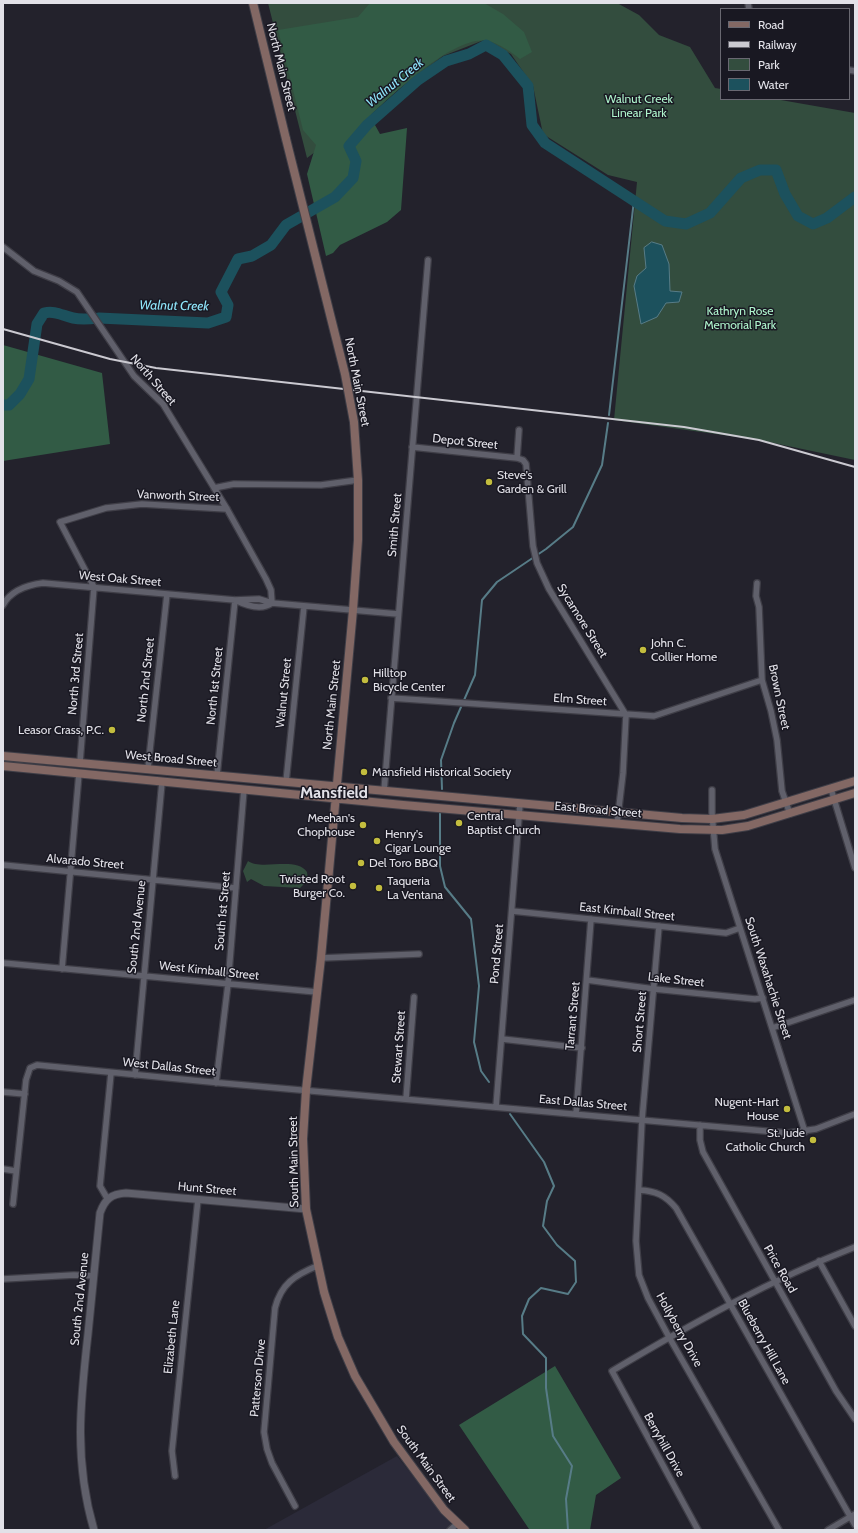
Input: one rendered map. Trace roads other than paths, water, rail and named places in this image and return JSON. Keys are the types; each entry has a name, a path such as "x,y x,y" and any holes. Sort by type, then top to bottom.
{"main road":[{"name":"North Main Street","path":"253,3 345,374 354,422 358,480 358,531 353,610 335,798"},
{"name":"West Broad Street","path":"3,756 148,768 336,787"},
{"path":"79,773 80,762"},
{"name":"West Broad Street","path":"3,766 335,798"},
{"path":"244,789 245,778"},
{"name":"East Broad Street","path":"336,787 712,820 749,814 855,781"},
{"name":"East Broad Street","path":"335,798 617,824 713,830 748,826 855,793"},
{"path":"417,805 418,794"},
{"name":"South Main Street","path":"335,798 306,1090 303,1139 306,1209 317,1266 338,1337 354,1376 394,1442 444,1510 465,1530"},
{"path":"460,809 462,798"}],"street":[{"name":"North Street","path":"3,246 34,271 59,281 77,292 134,376 163,404 227,509 266,579 271,590 272,603"},
{"name":"Smith Street","path":"384,791 428,260"},
{"path":"517,458 518,430"},
{"name":"Depot Street","path":"412,447 517,458"},
{"name":"Sycamore Street","path":"517,458 523,460 527,469 532,537 535,554 541,572 626,715"},
{"name":"Vanworth Street","path":"214,488 234,484 320,485 358,480"},
{"name":"Vanworth Street","path":"94,587 60,522 106,508 142,504 227,509"},
{"name":"West Oak Street","path":"3,605 7,597 18,590 30,585 43,583 235,600 259,599 272,603 398,614"},
{"name":"Brown Street","path":"758,583 756,596 759,607 762,680 771,711 777,740 782,791 790,814"},
{"name":"North 3rd Street","path":"80,762 94,587"},
{"name":"North 2nd Street","path":"148,768 167,594"},
{"name":"North 1st Street","path":"217,775 235,600"},
{"name":"Walnut Street","path":"286,782 304,606"},
{"name":"Elm Street","path":"391,698 654,716 762,680"},
{"path":"617,824 623,773 626,715"},
{"path":"62,969 79,773"},
{"name":"South 2nd Avenue","path":"135,1075 143,975 162,782"},
{"name":"South 1st Street","path":"216,1083 228,984 244,789"},
{"path":"831,789 855,868"},
{"name":"South Waxahachie Street","path":"712,790 712,820 715,849 805,1132"},
{"name":"Pond Street","path":"496,1107 520,804"},
{"name":"Alvarado Street","path":"3,865 236,888"},
{"name":"East Kimball Street","path":"512,911 726,933 740,928"},
{"name":"Tarrant Street","path":"576,1114 588,980 591,920"},
{"name":"Short Street","path":"642,1120 659,926"},
{"path":"320,958 418,954"},
{"name":"West Kimball Street","path":"3,963 316,992"},
{"name":"Lake Street","path":"588,980 654,989 755,999 763,998"},
{"name":"Stewart Street","path":"406,1099 414,997"},
{"path":"772,1028 855,1000"},
{"path":"502,1038 582,1048"},
{"name":"West Dallas Street","path":"25,1094 30,1068 36,1065 216,1083 306,1090"},
{"path":"107,1198 100,1186 111,1073"},
{"name":"East Dallas Street","path":"306,1090 780,1133 805,1132 855,1114"},
{"path":"3,1092 25,1094 13,1204"},
{"name":"Hollyberry Drive","path":"642,1120 636,1241 639,1275 645,1292 669,1337 778,1530"},
{"name":"Price Road","path":"700,1125 700,1140 703,1152 836,1391 855,1417"},
{"path":"3,1169 16,1171"},
{"name":"Blueberry Hill Lane","path":"639,1190 652,1191 664,1195 676,1208 852,1516 855,1525"},
{"name":"Hunt Street","path":"107,1198 115,1194 126,1193 306,1209"},
{"name":"South 2nd Avenue","path":"94,1530 86,1500 79,1431 100,1213 107,1198"},
{"name":"Elizabeth Lane","path":"175,1476 172,1451 198,1199"},
{"path":"669,1337 775,1282 819,1261 855,1247"},
{"path":"819,1261 855,1326"},
{"name":"Patterson Drive","path":"295,1506 283,1485 267,1449 264,1432 266,1410 278,1297 286,1284 296,1276 317,1266"},
{"path":"3,1279 74,1275 94,1276"},
{"name":"Berryhill Drive","path":"669,1337 612,1371 698,1530"},
{"path":"828,1530 852,1516"},
{"path":"450,1530 458,1523"}],"water":[{"path":"652,242 662,245 669,264 670,291 682,292 679,302 666,303 657,317 641,324 634,286 637,276 646,268 644,248"}],"waterway":[{"name":"Walnut Creek","path":"3,405 9,405 20,394 29,379 37,324 44,313 55,313 80,319 99,318 208,323 226,317 228,305 221,292 238,259 252,256 271,245 286,225 335,197 353,178 356,161 349,146 367,125 418,80 446,61 469,54 486,45 503,55 528,86 532,125 545,143 665,221 686,224 710,213 741,178 760,170 776,170 785,194 798,216 813,224 827,218 855,197"},
{"path":"609,415 634,200"},
{"path":"442,789 441,760 454,723 475,675 482,600 497,582 546,549 573,527 602,465 608,423"},
{"path":"440,813 440,866 445,887 471,919 479,986 474,1042 481,1071 489,1082"},
{"path":"510,1114 544,1162 554,1186 547,1201 543,1226 557,1245 575,1261 576,1282 568,1294 541,1288 529,1299 522,1316 523,1334 546,1358 546,1388 553,1436 572,1466 566,1499 568,1530"}],"railway":[{"path":"3,329 110,359 156,368 684,427 759,440 855,467"}],"place":[{"name":"Steve's Garden & Grill","path":"489,482"},
{"name":"John C. Collier Home","path":"643,650"},
{"name":"Hilltop Bicycle Center","path":"365,680"},
{"name":"Leasor Crass, P.C.","path":"112,730"},
{"name":"Mansfield Historical Society","path":"364,772"},
{"name":"Central Baptist Church","path":"459,823"},
{"name":"Meehan's Chophouse","path":"363,825"},
{"name":"Henry's Cigar Lounge","path":"377,841"},
{"name":"Del Toro BBQ","path":"361,863"},
{"name":"Twisted Root Burger Co.","path":"353,886"},
{"name":"Taqueria La Ventana","path":"379,888"},
{"name":"Nugent-Hart House","path":"787,1109"},
{"name":"St. Jude Catholic Church","path":"813,1140"}],"district":[{"name":"Mansfield","path":"334,793"}],"park label":[{"name":"Walnut Creek Linear Park","path":"639,106"},
{"name":"Kathryn Rose Memorial Park","path":"740,318"}]}
